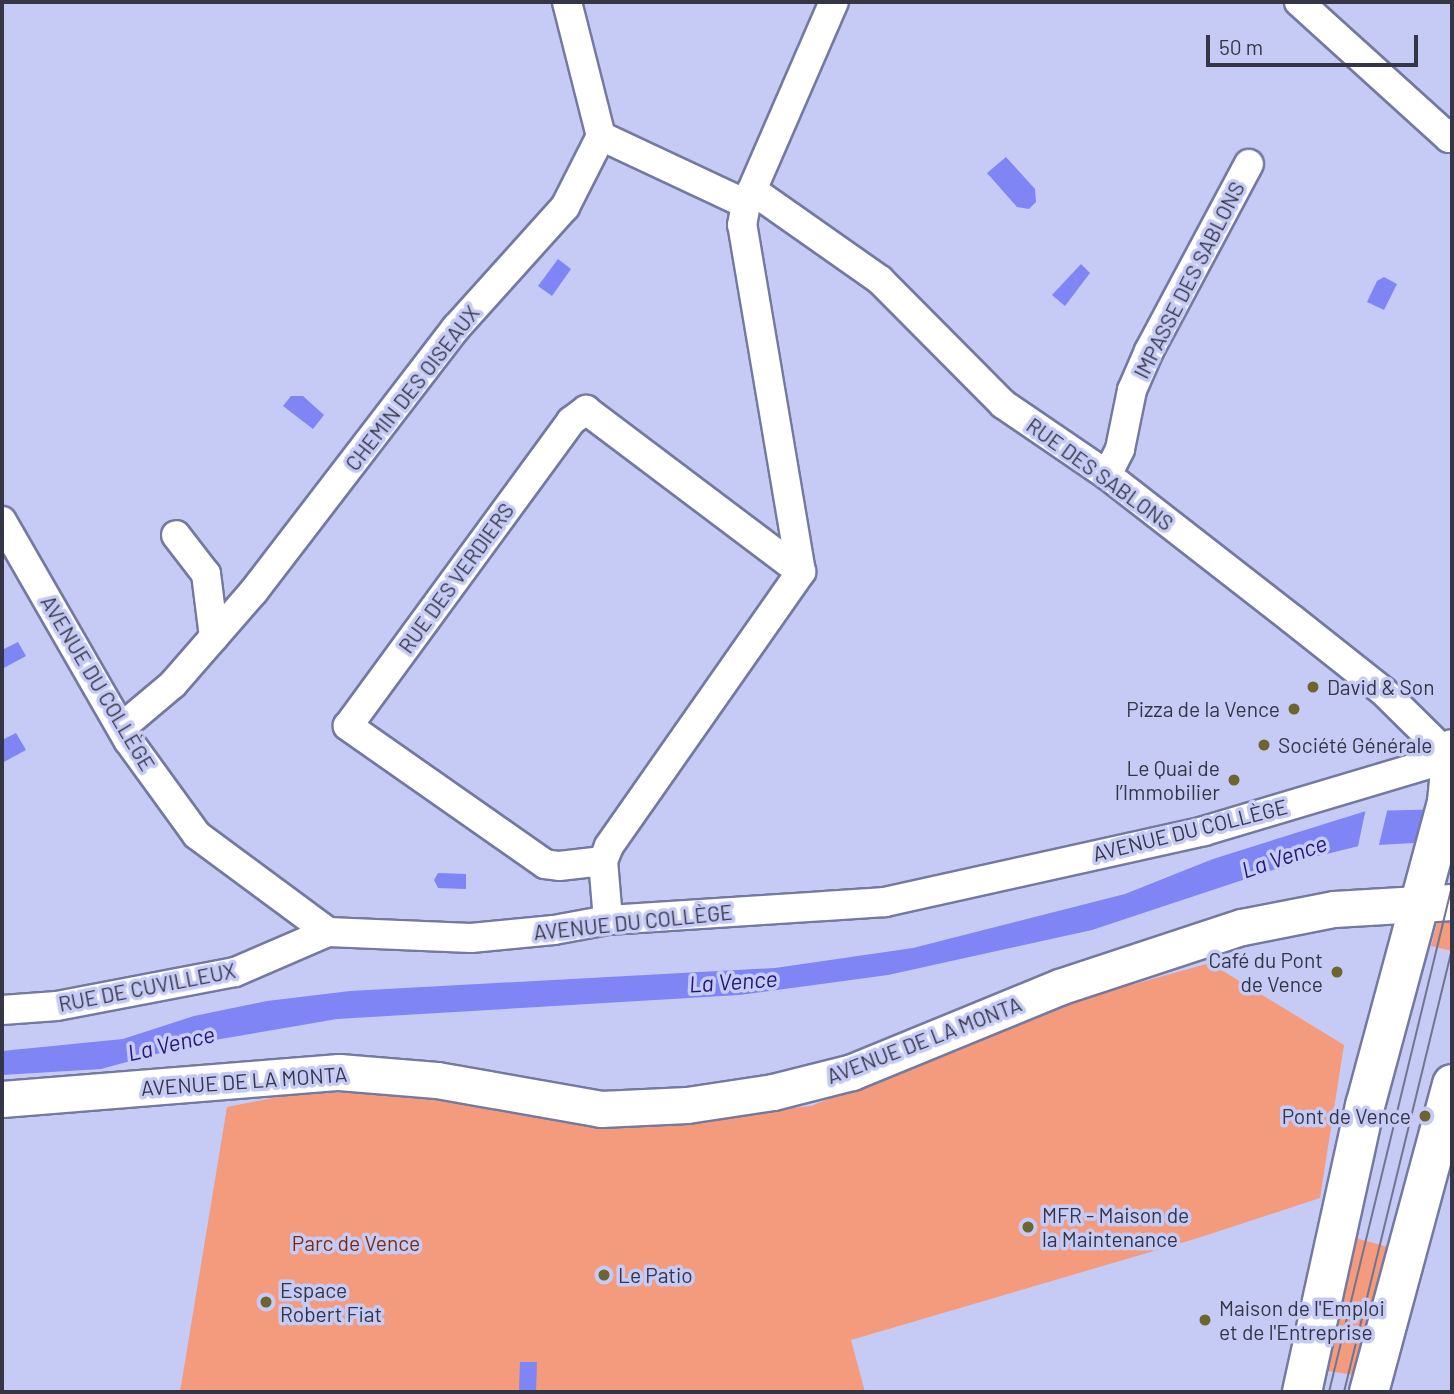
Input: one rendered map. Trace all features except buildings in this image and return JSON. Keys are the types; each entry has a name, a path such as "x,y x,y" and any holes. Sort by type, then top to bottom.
{"main road":[{"path":"1302,1392 1365,1106 1432,893 1452,754"},
{"path":"1369,1392 1452,1084"}],"street":[{"path":"567,2 601,136"},
{"path":"608,920 603,861 609,846 801,572 742,225 749,197 834,2"},
{"path":"1299,2 1449,138 1452,132"},
{"name":"RUE DES SABLONS","path":"601,136 749,197 880,280 1003,404 1107,475 1373,682 1452,754"},
{"name":"CHEMIN DES OISEAUX","path":"122,727 173,684 254,591 456,328 565,207 601,136"},
{"name":"IMPASSE DES SABLONS","path":"1107,475 1120,449 1132,390 1149,351 1249,164"},
{"name":"RUE DES VERDIERS","path":"603,861 559,866 545,864 348,726 571,421 586,410 801,572"},
{"name":"AVENUE DU COLLÈGE","path":"2,521 122,727 197,835 328,932 471,937 608,920 885,902 1203,831 1386,779 1452,754"},
{"path":"176,536 206,574 214,636"},
{"name":"AVENUE DE LA MONTA","path":"2,1099 339,1072 437,1080 601,1109 687,1105 773,1092 852,1072 1059,987 1242,927 1432,893"},
{"name":"RUE DE CUVILLEUX","path":"2,1010 57,1006 235,972 328,932"}],"green space":[{"path":"1452,915 1452,951 1431,946 1439,916"},
{"name":"Parc de Vence","path":"1210,963 1344,1045 1320,1198 1198,1238 851,1340 865,1392 180,1392 227,1107 303,1092 429,1094 661,1123 811,1106 1066,1003"},
{"path":"1348,1236 1399,1250 1355,1375 1321,1370"}],"water":[{"path":"1006,157 1035,189 1036,202 1029,209 1017,207 987,173"},
{"path":"558,259 571,269 552,296 538,286"},
{"path":"1081,264 1090,273 1065,306 1052,295"},
{"path":"1384,277 1397,284 1384,310 1367,302 1377,281"},
{"path":"291,396 303,396 324,415 313,429 283,406"},
{"path":"18,642 26,656 2,669 2,650"},
{"path":"16,733 26,750 2,763 2,740"},
{"name":"La Vence","path":"1452,809 1452,841 1359,846 1306,859 1092,930 888,975 739,995 337,1019 197,1043 101,1069 2,1075 2,1051 123,1039 194,1016 267,1001 350,991 775,968 913,948 1125,894 1213,859 1366,811"},
{"path":"438,873 466,874 466,889 438,888 434,880"},
{"path":"520,1362 537,1362 536,1392 519,1392"}],"pier":[{"path":"1388,807 1378,849 1357,851 1366,808"}],"tram line":[{"path":"1329,1392 1452,886"},
{"path":"1344,1392 1452,949"}],"place":[{"name":"David & Son","path":"1313,687"},
{"name":"Pizza de la Vence","path":"1294,709"},
{"name":"Société Générale","path":"1264,745"},
{"name":"Le Quai de l’Immobilier","path":"1234,780"},
{"name":"Café du Pont de Vence","path":"1337,972"},
{"name":"Pont de Vence","path":"1425,1116"},
{"name":"MFR - Maison de la Maintenance","path":"1028,1227"},
{"name":"Le Patio","path":"604,1275"},
{"name":"Espace Robert Fiat","path":"266,1302"},
{"name":"Maison de l'Emploi et de l'Entreprise","path":"1205,1320"}]}
